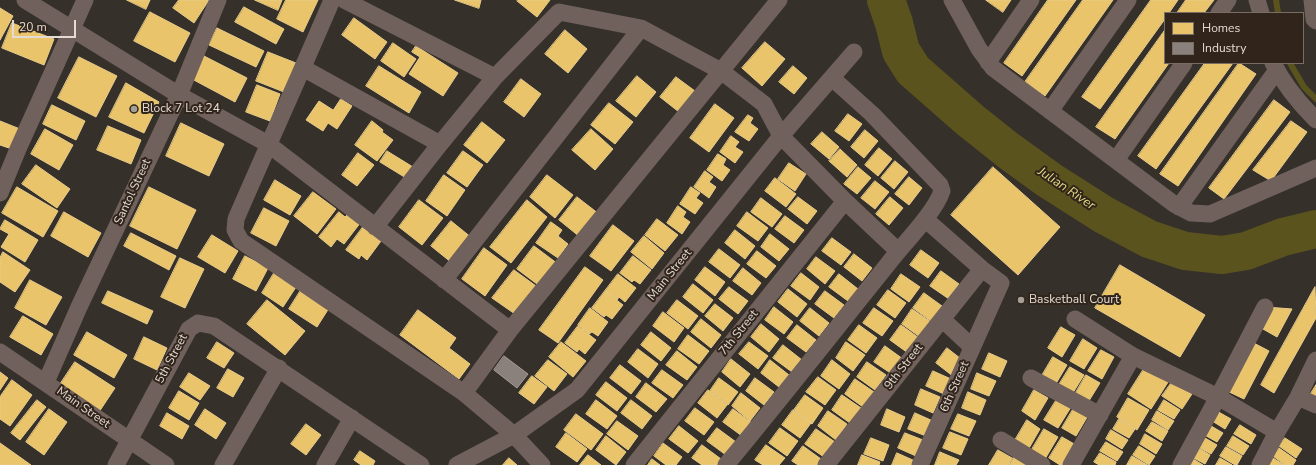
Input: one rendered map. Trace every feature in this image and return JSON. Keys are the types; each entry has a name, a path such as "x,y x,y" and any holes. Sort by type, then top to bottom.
{"street":[{"path":"25,0 179,95 268,144 510,330"},
{"path":"0,193 85,0"},
{"name":"Santol Street","path":"46,382 79,307 179,95 218,0"},
{"path":"332,0 236,219 235,230 241,241 464,393 514,435 542,465"},
{"path":"344,0 495,77"},
{"path":"464,393 510,330 779,0"},
{"path":"952,0 979,49 992,68 1179,207 1192,213 1210,214 1316,168"},
{"path":"988,62 1031,0"},
{"path":"1050,111 1128,0"},
{"path":"1220,12 1228,0"},
{"path":"1257,0 1260,12"},
{"path":"1312,0 1314,19 1316,21"},
{"path":"375,227 495,77 558,6 641,28 720,71 764,104 781,136 845,201 898,251"},
{"path":"444,280 641,28"},
{"name":"Main Street","path":"457,465 514,435 577,390 781,136 854,52"},
{"path":"1116,160 1183,64"},
{"path":"1179,207 1275,66 1281,78 1298,102 1316,120"},
{"path":"303,68 440,144"},
{"path":"726,465 768,415 940,199 942,191 940,185 872,114 832,78"},
{"name":"7th Street","path":"634,465 845,201"},
{"path":"925,219 982,269 1001,283 972,347"},
{"name":"9th Street","path":"826,465 982,269"},
{"path":"1181,465 1265,307"},
{"name":"6th Street","path":"920,465 972,347 942,319"},
{"path":"1075,319 1134,356 1218,397 1277,432"},
{"name":"5th Street","path":"116,465 188,329 198,323 214,326 279,368 421,465"},
{"name":"Main Street","path":"0,352 166,465"},
{"path":"1071,465 1134,356"},
{"path":"1260,465 1277,432 1298,397 1316,360"},
{"path":"223,465 279,368"},
{"path":"1031,378 1100,415"},
{"path":"1298,397 1316,405"},
{"path":"325,465 352,418"},
{"path":"1001,440 1042,465"}],"building: Homes":[{"path":"127,0 150,0 146,9"},
{"path":"179,0 209,0 194,23 173,8"},
{"path":"255,0 282,0 278,10"},
{"path":"286,0 318,0 303,32 277,19"},
{"path":"455,0 481,0 479,8"},
{"path":"550,0 537,17 517,1"},
{"path":"986,0 1011,0 1003,12"},
{"path":"1048,0 1076,0 1022,76 1004,63"},
{"path":"1083,0 1113,0 1045,96 1025,82"},
{"path":"1151,0 1178,0 1170,12 1164,12 1164,20 1100,109 1082,97"},
{"path":"1186,0 1214,0 1205,12 1178,12"},
{"path":"244,7 284,29 276,44 235,22"},
{"path":"0,8 13,16 0,40"},
{"path":"150,12 190,33 175,62 134,41"},
{"path":"354,18 387,42 375,59 342,35"},
{"path":"12,23 54,39 44,65 2,48"},
{"path":"217,28 264,51 256,67 209,45"},
{"path":"565,30 587,49 568,73 545,54"},
{"path":"1164,31 1164,64 1168,64 1115,139 1096,127"},
{"path":"765,42 785,59 762,86 742,68"},
{"path":"393,43 416,59 404,77 381,61"},
{"path":"416,46 458,73 443,96 409,74 420,57 412,52"},
{"path":"268,52 296,63 284,92 256,81"},
{"path":"204,56 247,78 235,102 192,79"},
{"path":"79,57 117,76 96,117 58,98"},
{"path":"1204,64 1232,64 1156,169 1138,156"},
{"path":"1238,64 1256,74 1178,186 1160,174"},
{"path":"379,66 421,92 409,113 366,86"},
{"path":"793,66 807,78 794,94 779,82"},
{"path":"637,76 656,92 636,117 616,101"},
{"path":"676,77 695,91 679,112 660,97"},
{"path":"521,79 541,94 524,117 504,102"},
{"name":"Block 7 Lot 24","path":"126,83 159,102 144,133 109,117"},
{"path":"257,85 280,94 270,121 246,112"},
{"path":"341,99 352,106 337,129 328,123 323,131 306,120 319,101 333,110"},
{"path":"1274,100 1290,112 1224,199 1209,188"},
{"path":"609,103 633,122 615,144 591,125"},
{"path":"715,104 734,118 709,152 690,138"},
{"path":"52,105 85,121 76,140 43,124"},
{"path":"848,114 862,124 849,141 835,131"},
{"path":"748,115 753,118 750,123 758,129 749,141 735,132"},
{"path":"0,121 20,129 12,149 0,145"},
{"path":"372,121 383,130 382,132 393,140 377,161 355,145"},
{"path":"1291,121 1307,132 1271,181 1253,170"},
{"path":"482,122 505,140 487,163 464,145"},
{"path":"181,123 224,144 209,176 166,156"},
{"path":"108,126 141,140 131,164 97,150"},
{"path":"45,129 73,145 59,170 31,154"},
{"path":"591,129 613,149 595,170 572,150"},
{"path":"865,130 878,141 864,158 851,147"},
{"path":"822,132 839,147 829,159 811,144"},
{"path":"731,136 739,142 735,147 743,152 735,163 720,152"},
{"path":"879,148 892,159 878,176 865,165"},
{"path":"840,149 857,165 847,177 829,161"},
{"path":"387,151 413,167 406,178 380,162"},
{"path":"463,151 483,165 467,187 447,173"},
{"path":"358,153 374,165 357,186 342,175"},
{"path":"718,154 726,159 723,165 730,170 722,181 707,170"},
{"path":"895,161 908,172 894,189 881,178"},
{"path":"789,163 806,174 795,191 778,179"},
{"path":"36,165 70,189 57,208 22,184"},
{"path":"858,167 871,178 857,194 844,184"},
{"path":"993,167 1060,227 1018,275 951,215"},
{"path":"705,171 713,177 709,182 716,187 709,198 694,187"},
{"path":"444,175 465,190 447,216 426,201"},
{"path":"547,175 573,195 555,218 530,197"},
{"path":"909,177 922,188 909,205 895,194"},
{"path":"775,178 796,194 786,207 765,191"},
{"path":"275,180 301,196 290,215 264,200"},
{"path":"875,181 889,192 875,209 861,198"},
{"path":"17,187 58,211 43,237 2,213"},
{"path":"149,187 196,210 177,249 130,226"},
{"path":"691,187 700,193 696,198 703,203 695,214 680,204"},
{"path":"313,192 336,209 317,234 294,216"},
{"path":"577,197 599,214 580,237 559,220"},
{"path":"798,197 817,211 807,224 788,209"},
{"path":"890,197 903,208 889,225 876,214"},
{"path":"761,198 782,214 772,227 751,212"},
{"path":"419,200 443,218 422,245 399,227"},
{"path":"527,200 547,217 511,263 490,247"},
{"path":"678,206 686,212 683,217 690,222 682,234 667,223"},
{"path":"264,208 289,221 276,246 251,233"},
{"path":"64,212 101,233 88,257 51,236"},
{"path":"339,212 345,217 349,213 361,222 344,244 337,239 331,247 319,237"},
{"path":"747,212 768,228 758,241 737,226"},
{"path":"785,216 804,230 794,243 775,229"},
{"path":"657,219 678,235 665,251 645,235"},
{"path":"5,220 38,240 25,262 1,247 9,234 0,229"},
{"path":"451,221 472,238 452,263 431,246"},
{"path":"551,222 562,230 558,236 568,244 558,258 536,243"},
{"path":"613,225 634,241 611,271 590,256"},
{"path":"363,227 381,241 367,260 361,255 359,259 346,250"},
{"path":"735,230 755,246 745,259 725,243"},
{"path":"131,233 176,256 169,270 124,246"},
{"path":"770,234 789,249 779,261 761,247"},
{"path":"212,235 238,251 225,273 198,257"},
{"path":"644,236 664,253 652,269 631,252"},
{"path":"832,238 851,252 841,265 822,251"},
{"path":"534,246 558,264 541,287 517,269"},
{"path":"484,248 507,265 485,296 462,279"},
{"path":"719,249 740,265 730,278 709,262"},
{"path":"921,250 939,263 928,278 910,265"},
{"path":"757,251 776,266 766,278 747,264"},
{"path":"3,252 30,270 15,292 0,282 0,258"},
{"path":"854,254 872,268 862,281 844,267"},
{"path":"245,256 268,268 256,291 233,279"},
{"path":"633,256 651,270 640,284 634,280 632,282 620,273"},
{"path":"816,257 835,271 825,284 807,269"},
{"path":"180,258 204,269 185,308 161,297"},
{"path":"1120,265 1205,315 1180,357 1095,308"},
{"path":"585,267 603,280 558,343 539,330"},
{"path":"705,267 725,282 715,296 695,280"},
{"path":"743,268 761,283 752,295 733,281"},
{"path":"276,270 298,284 283,307 262,293"},
{"path":"514,270 536,286 515,314 492,298"},
{"path":"941,271 959,284 949,299 930,286"},
{"path":"801,273 819,287 810,300 791,286"},
{"path":"618,274 636,288 625,302 619,297 617,300 605,291"},
{"path":"839,274 858,289 848,301 829,287"},
{"path":"901,274 920,287 909,302 891,289"},
{"path":"30,280 62,297 46,325 15,308"},
{"path":"693,284 713,300 703,313 683,297"},
{"path":"729,287 748,301 738,314 719,299"},
{"path":"1315,287 1316,318 1274,393 1261,385"},
{"path":"788,289 807,304 797,317 778,302"},
{"path":"301,290 329,308 317,327 289,309"},
{"path":"888,290 906,303 895,318 877,305"},
{"path":"108,291 153,311 147,324 102,303"},
{"path":"605,291 623,305 612,319 606,315 604,317 592,308"},
{"path":"825,291 844,305 834,318 815,304"},
{"path":"924,293 942,306 931,321 913,308"},
{"path":"267,300 305,331 285,355 247,324"},
{"path":"677,300 698,316 688,329 667,313"},
{"path":"715,304 733,318 723,331 705,316"},
{"path":"774,307 793,322 784,334 765,320"},
{"path":"1266,307 1292,309 1277,337 1256,325"},
{"path":"590,308 608,322 598,336 592,332 589,334 578,325"},
{"path":"810,308 829,323 819,336 800,321"},
{"path":"874,308 893,321 882,336 863,323"},
{"path":"912,309 931,322 920,337 902,324"},
{"path":"418,310 456,338 449,348 470,364 459,379 400,335"},
{"path":"663,312 684,328 674,342 653,326"},
{"path":"23,316 53,334 41,355 10,337"},
{"path":"701,319 721,335 711,348 691,332"},
{"path":"761,324 779,339 769,352 751,337"},
{"path":"797,325 816,340 806,352 787,338"},
{"path":"859,325 877,338 866,353 848,340"},
{"path":"901,325 919,338 908,353 890,340"},
{"path":"578,326 596,340 585,354 579,349 577,352 565,343"},
{"path":"1061,327 1075,335 1062,357 1048,348"},
{"path":"87,332 127,355 114,378 74,355"},
{"path":"651,332 671,348 661,361 641,345"},
{"path":"688,335 709,351 699,364 678,349"},
{"path":"144,337 167,348 157,370 134,359"},
{"path":"1083,339 1097,348 1084,369 1070,361"},
{"path":"1248,340 1269,351 1244,399 1223,389"},
{"path":"217,342 234,353 224,368 207,358"},
{"path":"561,342 586,361 573,377 549,357"},
{"path":"749,342 768,356 758,369 739,354"},
{"path":"846,342 865,355 853,371 836,358"},
{"path":"783,345 802,360 792,372 773,358"},
{"path":"885,346 903,359 892,374 874,362"},
{"path":"947,348 965,362 954,377 936,363"},
{"path":"638,349 658,364 648,378 628,362"},
{"path":"1101,350 1114,357 1102,379 1088,371"},
{"path":"677,351 697,367 687,380 666,365"},
{"path":"989,353 1007,361 1000,377 982,369"},
{"path":"1053,357 1067,365 1054,387 1040,379"},
{"path":"731,359 750,374 740,387 722,372"},
{"path":"548,360 567,374 554,391 535,376"},
{"path":"770,360 789,375 779,387 761,373"},
{"path":"832,360 850,374 839,389 821,376"},
{"path":"75,362 115,388 99,412 59,386"},
{"path":"867,362 886,375 875,390 857,377"},
{"path":"1147,364 1170,379 1151,409 1128,394"},
{"path":"620,365 641,381 631,394 610,378"},
{"path":"1070,367 1084,375 1071,396 1057,388"},
{"path":"228,369 244,378 233,397 217,388"},
{"path":"662,370 683,385 673,398 652,383"},
{"path":"933,371 951,379 944,394 926,386"},
{"path":"0,372 8,378 0,390"},
{"path":"189,373 210,386 200,400 180,387"},
{"path":"977,373 996,381 989,396 971,389"},
{"path":"1086,375 1100,383 1087,404 1074,396"},
{"path":"532,376 547,387 534,404 519,393"},
{"path":"818,377 836,390 825,405 806,392"},
{"path":"719,378 738,392 728,405 710,391"},
{"path":"755,378 774,392 764,405 746,391"},
{"path":"855,379 874,392 863,407 845,394"},
{"path":"12,380 32,395 10,426 0,419 0,397"},
{"path":"606,382 627,398 617,411 596,395"},
{"path":"1172,382 1192,394 1182,409 1162,396"},
{"path":"646,383 667,399 656,412 636,397"},
{"path":"1316,385 1316,398 1310,395"},
{"path":"921,389 940,397 933,413 915,405"},
{"path":"708,390 727,405 717,418 698,403"},
{"path":"1034,390 1048,398 1035,420 1022,411"},
{"path":"179,391 199,403 189,420 169,408"},
{"path":"968,392 986,400 980,415 962,408"},
{"path":"741,393 760,408 750,421 732,406"},
{"path":"805,395 823,408 812,424 794,410"},
{"path":"842,395 861,408 850,423 832,410"},
{"path":"1128,398 1149,410 1137,430 1117,417"},
{"path":"1057,399 1071,407 1058,428 1044,420"},
{"path":"37,400 46,407 20,440 11,433"},
{"path":"596,400 617,416 607,429 586,414"},
{"path":"631,400 652,416 642,429 621,413"},
{"path":"1164,400 1180,410 1174,419 1158,410"},
{"path":"1075,406 1089,414 1076,436 1062,428"},
{"path":"695,408 714,422 704,435 685,421"},
{"path":"49,409 67,422 44,455 26,442"},
{"path":"205,409 226,423 216,439 195,425"},
{"path":"733,409 752,423 742,436 723,422"},
{"path":"887,409 905,417 899,432 881,425"},
{"path":"793,410 811,423 800,438 782,425"},
{"path":"1215,410 1231,419 1225,429 1209,419"},
{"path":"828,411 847,424 836,440 818,426"},
{"path":"1157,411 1174,421 1168,430 1152,420"},
{"path":"167,413 189,426 182,439 160,426"},
{"path":"915,413 933,421 926,436 908,429"},
{"path":"576,414 603,434 591,450 564,430"},
{"path":"958,414 976,421 969,436 951,429"},
{"path":"1119,419 1135,429 1129,438 1113,429"},
{"path":"1027,420 1040,429 1028,450 1014,442"},
{"path":"617,421 638,436 628,450 607,434"},
{"path":"1152,422 1168,431 1162,441 1146,431"},
{"path":"1206,423 1223,433 1217,442 1201,433"},
{"path":"306,424 321,435 306,455 291,444"},
{"path":"1240,425 1256,435 1251,444 1234,434"},
{"path":"679,426 698,441 688,453 669,439"},
{"path":"717,428 736,442 726,455 707,441"},
{"path":"780,428 798,441 787,456 769,443"},
{"path":"816,429 835,442 824,457 805,444"},
{"path":"1044,429 1058,437 1045,459 1031,451"},
{"path":"1111,430 1128,440 1122,449 1106,439"},
{"path":"950,432 968,439 961,455 943,448"},
{"path":"566,433 587,449 577,462 556,447"},
{"path":"905,433 923,440 916,456 898,448"},
{"path":"1145,434 1162,444 1156,454 1140,444"},
{"path":"1200,435 1217,445 1211,454 1195,445"},
{"path":"606,436 626,452 616,465 596,450"},
{"path":"1233,436 1249,446 1243,455 1227,446"},
{"path":"1062,437 1076,445 1064,465 1060,465 1049,458"},
{"path":"871,438 889,445 883,461 864,454"},
{"path":"1285,438 1302,449 1296,458 1279,446"},
{"path":"1106,442 1123,452 1117,461 1100,451"},
{"path":"0,443 31,465 0,465"},
{"path":"663,443 682,457 676,465 666,465 654,456"},
{"path":"702,445 721,459 717,465 702,465 692,458"},
{"path":"766,445 785,458 779,465 763,465 755,460"},
{"path":"1194,445 1210,455 1205,464 1188,455"},
{"path":"803,446 821,459 817,465 798,465 792,461"},
{"path":"1139,446 1155,456 1149,465 1133,455"},
{"path":"1226,447 1242,456 1237,465 1220,456"},
{"path":"1279,448 1296,460 1293,465 1285,465 1273,456"},
{"path":"998,450 1012,458 1008,465 989,465"},
{"path":"360,451 375,461 373,465 361,465 354,460"},
{"path":"940,452 959,460 956,465 935,465"},
{"path":"897,453 915,461 913,465 892,465"},
{"path":"1100,453 1116,462 1115,465 1099,465 1094,462"},
{"path":"588,455 601,465 580,465"},
{"path":"862,455 880,462 879,465 858,465"},
{"path":"1132,456 1147,465 1127,465"},
{"path":"1188,456 1203,465 1182,465"},
{"path":"1014,457 1028,465 1009,465"},
{"path":"509,458 517,465 503,465"},
{"path":"1220,458 1232,465 1216,465"},
{"path":"1273,458 1284,465 1268,465"},
{"path":"652,459 660,465 648,465"}],"building: Industry":[{"path":"504,356 528,374 517,388 494,370"}],"waterway":[{"name":"Julian River","path":"886,0 901,51 913,70 970,120 1049,180 1104,215 1149,239 1185,251 1222,255 1246,251 1283,237 1316,229"},
{"path":"1276,0 1278,12"},
{"path":"1291,64 1304,87 1316,99"}],"place":[{"name":"Block 7 Lot 24","path":"134,109"},
{"name":"Basketball Court","path":"1021,300"}]}
